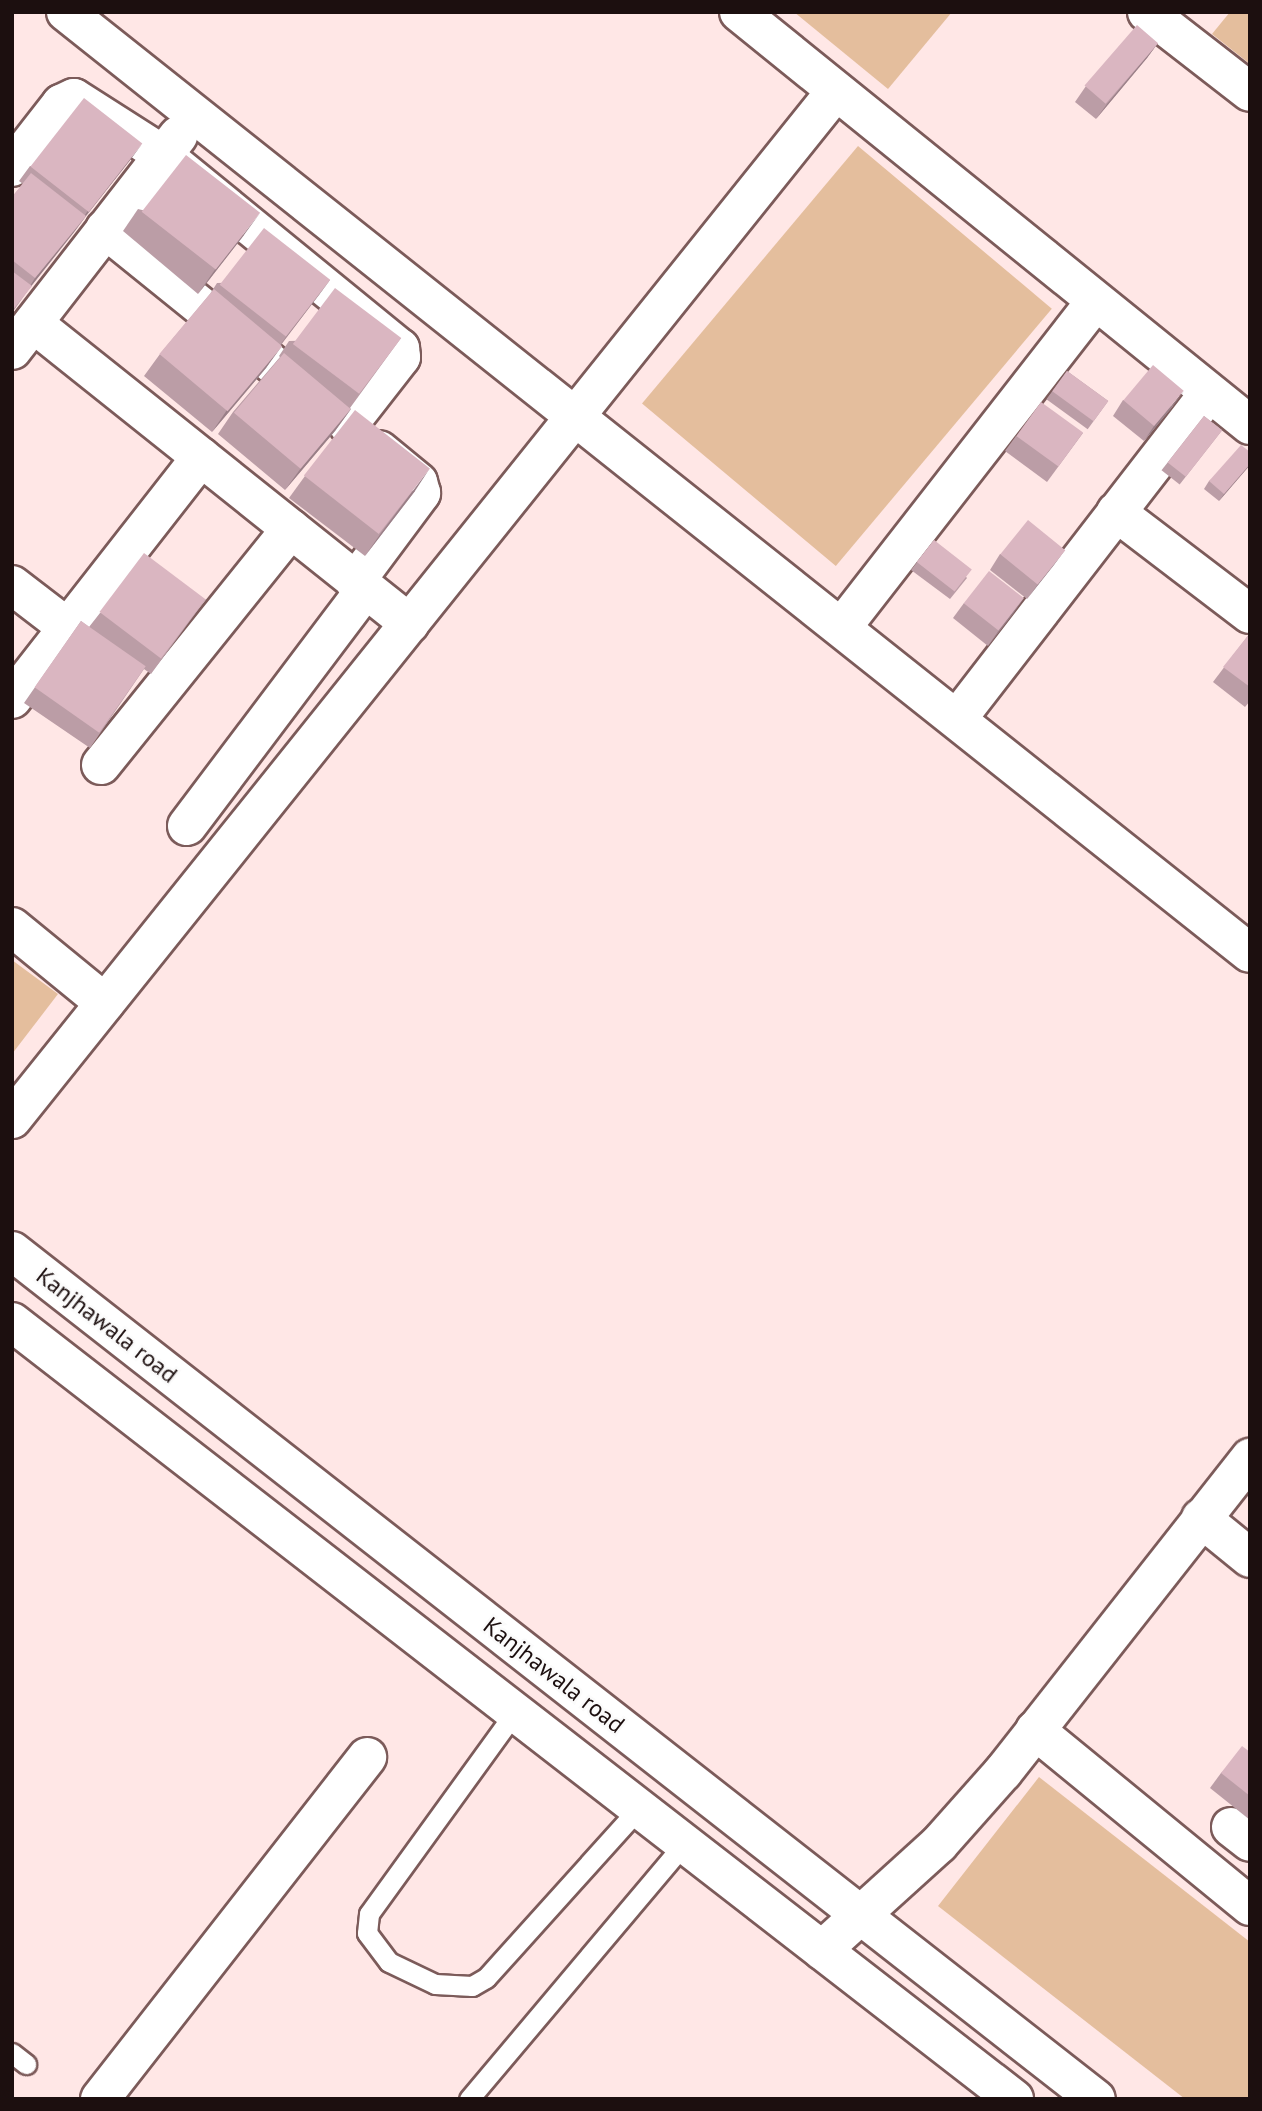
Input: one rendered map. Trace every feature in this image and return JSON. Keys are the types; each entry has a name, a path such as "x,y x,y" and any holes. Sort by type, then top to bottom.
{"street":[{"path":"66,12 1250,953"},
{"path":"739,12 1095,302 1236,406 1116,512 957,719"},
{"path":"1155,15 1250,92"},
{"path":"12,1119 836,91"},
{"path":"12,167 61,104 74,98 163,155 400,348 401,357 348,425"},
{"path":"195,115 22,337 201,457 410,624"},
{"path":"105,229 418,482 421,493 360,586 187,825"},
{"path":"842,627 1095,302"},
{"path":"12,699 201,457"},
{"path":"1116,512 1250,614"},
{"path":"101,765 291,529"},
{"path":"12,585 68,628"},
{"path":"12,927 105,1003"},
{"name":"Kanjhawala road","path":"12,1251 1096,2099"},
{"path":"12,1322 1014,2099"},
{"path":"822,1950 939,1844 1035,1730 1250,1458"},
{"path":"1201,1518 1247,1550"},
{"path":"1035,1730 1250,1906"},
{"path":"100,2099 367,1757"}],"lane":[{"path":"515,1712 369,1914 367,1933 389,1962 435,1984 472,1986 486,1978 639,1808"},
{"path":"469,2099 684,1843"}],"shaded area":[{"path":"794,12 952,12 888,89"},
{"path":"1230,12 1250,12 1250,64 1212,34"},
{"path":"858,146 1052,309 836,566 642,403"},
{"path":"12,960 58,994 12,1054"},
{"path":"1039,1777 1250,1942 1250,2099 1185,2099 938,1906"}],"building":[{"path":"1137,25 1158,43 1106,104 1085,85"},
{"path":"84,98 142,144 89,212 30,167"},
{"path":"186,155 260,213 216,270 142,212"},
{"path":"31,173 86,216 35,278 12,260 12,197"},
{"path":"264,228 330,280 286,336 220,285"},
{"path":"12,271 32,286 12,311"},
{"path":"335,288 401,338 359,394 293,344"},
{"path":"214,289 282,346 228,411 159,354"},
{"path":"284,353 351,409 301,469 234,413"},
{"path":"1153,365 1184,391 1154,426 1123,400"},
{"path":"1067,371 1108,401 1094,421 1052,391"},
{"path":"1041,402 1083,433 1058,467 1016,436"},
{"path":"355,410 430,468 379,534 304,475"},
{"path":"1204,416 1222,430 1186,477 1168,462"},
{"path":"1241,445 1250,452 1250,464 1224,494 1209,481"},
{"path":"1028,520 1065,550 1038,584 1000,554"},
{"path":"934,540 972,570 955,592 917,562"},
{"path":"144,553 205,599 161,658 99,612"},
{"path":"989,571 1024,598 998,630 964,603"},
{"path":"81,621 146,666 99,733 35,687"},
{"path":"1250,633 1250,687 1223,667"},
{"path":"1242,1746 1250,1752 1250,1796 1221,1773"}]}
